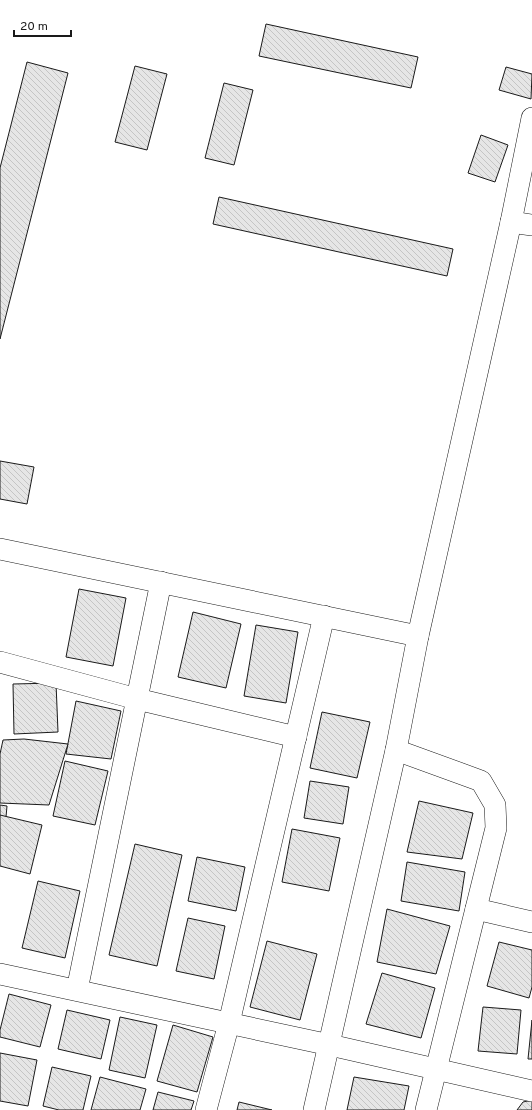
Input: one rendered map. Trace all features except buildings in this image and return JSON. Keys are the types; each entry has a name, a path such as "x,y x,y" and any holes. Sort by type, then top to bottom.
{"street":[{"path":"314,1110 396,750 418,636 511,222 532,118"},
{"path":"511,222 532,224"},
{"path":"0,548 418,636"},
{"path":"77,990 161,582"},
{"path":"206,1110 229,1023 324,616"},
{"path":"0,662 137,699 296,737"},
{"path":"396,750 481,781 495,805 496,828 426,1110"},
{"path":"476,909 532,922"},
{"path":"0,974 330,1045 532,1091"}]}
